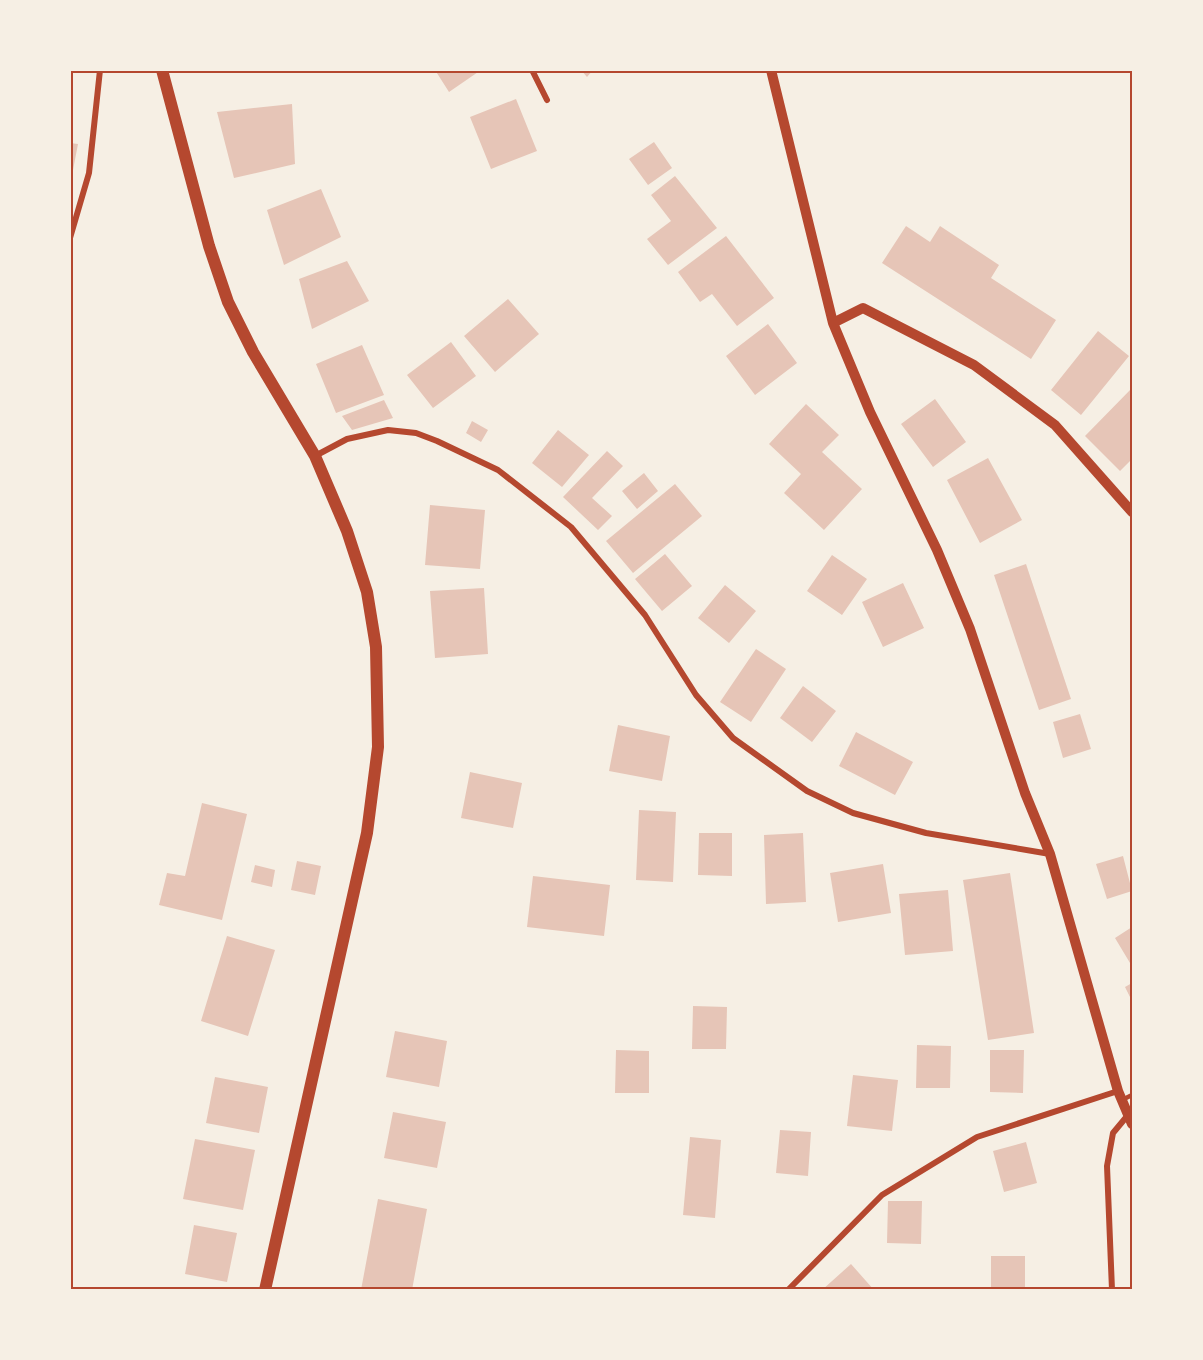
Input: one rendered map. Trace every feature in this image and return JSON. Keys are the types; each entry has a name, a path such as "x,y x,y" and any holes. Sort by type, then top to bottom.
{"main road":[{"path":"162,70 209,246 228,302 315,456 347,531 367,592 376,647 378,747 367,833 265,1290"}],"street":[{"path":"70,238 89,173 100,70"},
{"path":"532,70 547,100"},
{"path":"771,70 833,323 870,412 937,550 970,629 1025,793 1050,854 1120,1096 1130,1120 1113,1133 1107,1166 1112,1290"},
{"path":"833,323 863,308 974,365 1055,425 1132,512"},
{"path":"315,456 347,438 388,430 416,433 498,470 572,527 645,615 696,695 733,738 807,791 853,813 926,833 1050,854"},
{"path":"788,1290 882,1195 977,1137 1120,1096"}],"lane":[{"path":"1120,1096 1132,1095"}],"building":[{"path":"435,70 481,70 449,92"},
{"path":"581,70 593,70 587,77"},
{"path":"516,99 537,151 491,169 470,117"},
{"path":"292,104 295,164 234,178 217,112"},
{"path":"654,142 672,168 648,185 629,159"},
{"path":"70,143 78,144 73,170 70,170"},
{"path":"675,176 717,228 668,265 647,239 671,221 651,195"},
{"path":"321,189 341,237 284,265 267,210"},
{"path":"906,226 930,242 940,226 999,265 991,278 1056,320 1031,359 882,263"},
{"path":"726,236 774,298 737,326 712,294 700,302 678,272"},
{"path":"347,261 369,301 312,329 299,279"},
{"path":"508,299 539,334 495,372 464,336"},
{"path":"768,324 797,363 755,395 726,356"},
{"path":"1098,331 1129,356 1081,415 1051,390"},
{"path":"451,342 476,376 433,408 407,375"},
{"path":"362,345 384,395 336,413 316,364"},
{"path":"1132,388 1132,459 1120,471 1085,436"},
{"path":"935,399 966,442 933,467 901,424"},
{"path":"384,400 393,418 352,430 342,416"},
{"path":"806,404 839,435 822,452 862,489 824,530 784,493 801,474 769,444"},
{"path":"472,421 488,430 481,442 466,433"},
{"path":"558,430 589,455 562,487 532,463"},
{"path":"607,451 623,466 592,498 612,516 598,530 563,497"},
{"path":"988,458 1022,520 980,543 947,480"},
{"path":"644,473 658,491 637,509 622,491"},
{"path":"675,484 702,516 633,573 606,541"},
{"path":"430,505 485,510 480,569 425,565"},
{"path":"665,554 692,586 662,611 635,579"},
{"path":"832,555 867,579 842,615 807,591"},
{"path":"1026,564 1071,699 1039,710 994,575"},
{"path":"903,583 924,628 883,647 862,602"},
{"path":"725,585 756,611 729,643 698,618"},
{"path":"484,588 488,654 435,658 430,591"},
{"path":"756,649 786,669 751,722 720,702"},
{"path":"803,686 836,711 812,742 780,718"},
{"path":"1080,714 1091,749 1063,758 1053,722"},
{"path":"618,725 670,736 662,781 609,771"},
{"path":"856,732 913,762 895,795 839,766"},
{"path":"470,772 522,783 513,828 461,818"},
{"path":"202,803 247,814 222,920 159,905 167,873 185,876"},
{"path":"639,810 676,812 673,882 636,880"},
{"path":"699,833 732,833 732,876 698,875"},
{"path":"803,833 806,902 766,904 764,835"},
{"path":"1123,856 1132,891 1107,899 1096,864"},
{"path":"297,861 321,866 315,895 291,890"},
{"path":"883,864 891,913 838,922 830,873"},
{"path":"255,865 275,870 272,887 251,882"},
{"path":"1010,873 1034,1033 988,1040 963,880"},
{"path":"533,876 610,885 604,936 527,927"},
{"path":"948,890 953,951 905,955 899,894"},
{"path":"1132,927 1132,962 1130,963 1115,938"},
{"path":"227,936 275,950 248,1036 201,1021"},
{"path":"1132,983 1132,1001 1125,987"},
{"path":"693,1006 727,1007 726,1049 692,1049"},
{"path":"395,1031 447,1041 439,1087 386,1077"},
{"path":"917,1045 951,1046 950,1088 916,1088"},
{"path":"616,1050 649,1051 649,1093 615,1093"},
{"path":"990,1050 1024,1050 1023,1093 990,1092"},
{"path":"853,1075 898,1080 892,1131 847,1126"},
{"path":"215,1077 268,1087 259,1133 206,1123"},
{"path":"393,1112 446,1122 437,1168 384,1158"},
{"path":"780,1130 811,1132 808,1176 776,1173"},
{"path":"690,1137 721,1140 715,1218 683,1215"},
{"path":"195,1139 255,1150 243,1210 183,1199"},
{"path":"1026,1142 1037,1183 1004,1192 993,1151"},
{"path":"378,1199 427,1209 412,1290 361,1290"},
{"path":"888,1201 922,1201 921,1244 887,1243"},
{"path":"194,1225 237,1233 227,1282 185,1274"},
{"path":"991,1256 1025,1256 1025,1290 991,1290"},
{"path":"851,1264 874,1290 822,1290"}]}
